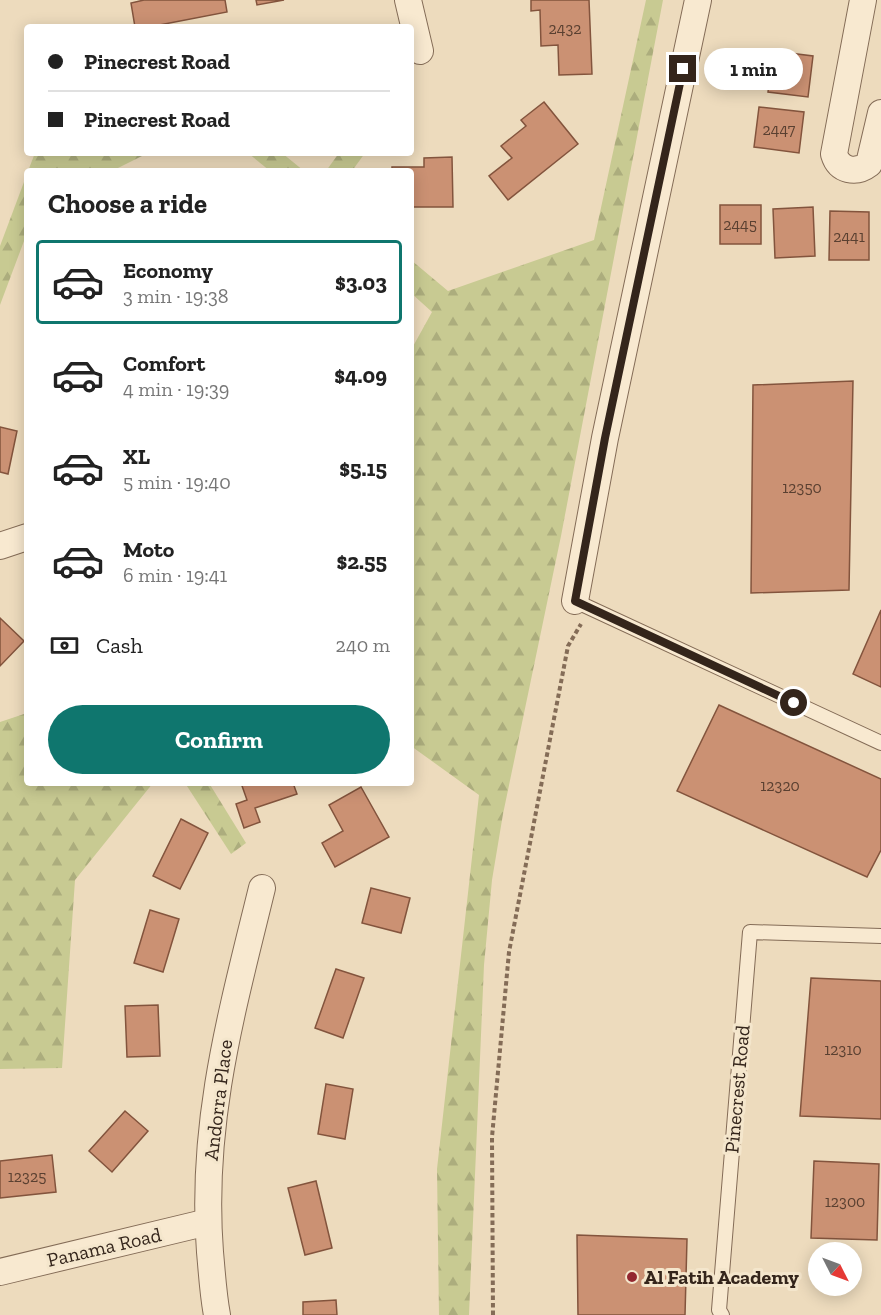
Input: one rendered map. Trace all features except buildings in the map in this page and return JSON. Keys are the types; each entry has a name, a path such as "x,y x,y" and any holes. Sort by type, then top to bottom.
{"street":[{"path":"408,0 414,24"},
{"path":"582,604 605,438 698,0"},
{"path":"863,0 834,154 840,165 851,171 869,164 881,113"},
{"path":"414,26 420,51"},
{"path":"0,546 24,538"},
{"name":"Andorra Place","path":"217,1315 208,1222 210,1144 227,1029 262,888"},
{"name":"Panama Road","path":"0,1272 208,1222"}],"lane":[{"path":"582,604 881,743"},
{"name":"Pinecrest Road","path":"722,1315 719,1310 750,932 881,936"}],"path":[{"path":"493,1315 492,1137 509,952 568,646 582,604"}],"green space":[{"path":"646,0 663,0 561,536 503,814 492,880 484,965 469,1315 439,1315 437,1169 479,795 414,748 414,345 432,312 414,296 414,263 448,291 594,240"},
{"path":"34,156 142,156 118,168 29,168"},
{"path":"252,156 286,156 300,168 266,168"},
{"path":"337,156 363,156 354,168 328,168"},
{"path":"24,182 24,241 0,305 0,246"},
{"path":"24,714 24,786 151,786 75,880 62,1068 0,1069 0,722"},
{"path":"187,786 211,786 246,843 231,854"}],"place":[{"name":"Al Fatih Academy","path":"632,1277"}],"route":[{"path":"683,69 605,438 575,601 794,703"}]}
